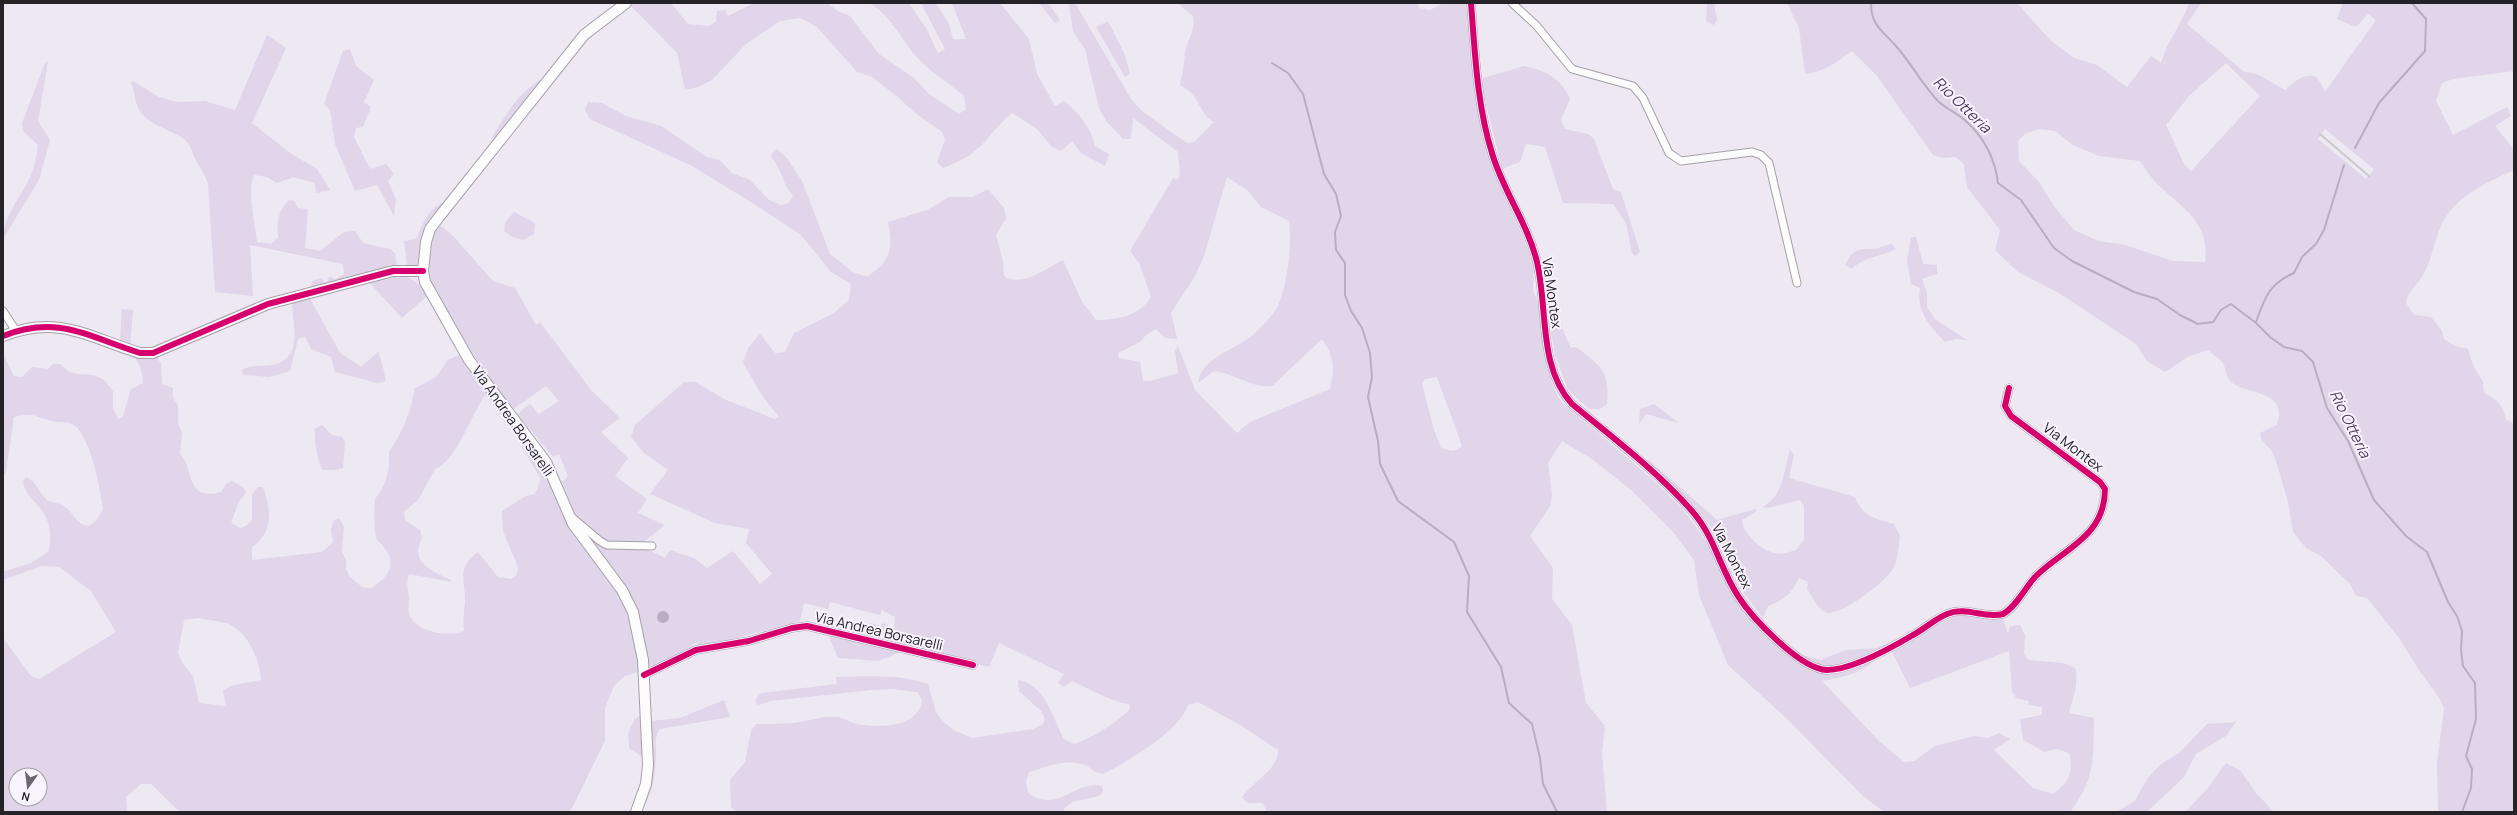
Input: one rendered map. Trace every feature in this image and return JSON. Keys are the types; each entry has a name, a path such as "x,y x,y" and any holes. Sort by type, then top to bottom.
{"main road":[{"name":"Via Andrea Borsarelli","path":"626,3 584,35 430,229 425,248 423,271 425,282 433,298 470,360 546,462 579,535 611,575 629,602 640,639 644,675 648,766 646,784 636,812"},
{"path":"3,336 36,326 64,327 135,351 153,353 268,304 393,271 423,271"}],"street":[{"name":"Via Montex","path":"1471,3 1476,74 1491,152 1537,262 1547,344 1561,391 1572,404 1658,478 1692,511 1719,553 1738,595 1801,661 1817,668 1836,669 1864,660 1912,636 1946,615 1960,611 2003,614 2036,577 2081,543 2089,533 2102,508 2105,489 2100,482 2011,416 2005,406 2009,388"},
{"path":"1512,3 1536,26 1572,69 1633,86 1643,98 1668,153 1676,159 1681,161 1752,152 1765,158 1769,164 1797,283"},
{"path":"3,312 16,331"},
{"path":"569,515 607,545 652,546"},
{"name":"Via Andrea Borsarelli","path":"644,675 696,650 749,641 792,628 807,626 973,664"}],"shaded area":[{"path":"633,3 671,3 688,24 709,26 716,22 717,11 725,10 728,16 754,3 827,3 838,11 850,16 879,54 914,78 929,94 959,114 966,109 964,96 919,60 884,14 870,3 909,3 926,28 938,53 945,49 921,3 936,3 949,24 953,39 966,39 952,3 1000,3 1029,39 1037,74 1055,106 1064,101 1070,106 1084,121 1095,146 1109,154 1105,166 1081,153 1072,141 1061,151 1051,146 1037,129 1012,113 981,146 968,156 943,168 937,162 945,140 942,132 914,112 898,97 872,77 857,72 817,27 800,18 780,21 746,44 712,80 698,87 685,90 677,53 630,5"},
{"path":"1039,3 1048,3 1060,20 1055,23"},
{"path":"1069,3 1075,3 1131,99 1143,112 1187,143 1194,142 1214,122 1204,113 1192,94 1180,85 1186,48 1194,22 1193,16 1177,3 1417,3 1419,8 1430,10 1444,3 1467,3 1473,67 1484,129 1499,183 1526,244 1534,269 1533,290 1540,307 1548,368 1555,390 1561,401 1651,478 1684,510 1714,553 1737,601 1799,664 1820,673 1835,673 1853,669 1876,659 1865,668 1858,671 1822,681 1879,741 1904,762 1914,761 1935,746 1974,736 1988,738 1999,733 2010,739 1994,750 2033,788 2053,794 2066,781 2069,776 2071,766 2069,753 2056,749 2045,752 2023,740 2020,719 2042,715 2042,707 2028,705 2029,701 2016,698 2012,691 2009,651 1910,688 1891,650 1956,615 1963,614 2003,619 2008,634 2010,626 2020,625 2025,635 2024,654 2029,660 2063,663 2075,668 2076,685 2069,713 2094,718 2094,745 2092,767 2089,777 2085,788 2071,811 1884,812 1863,796 1786,718 1728,665 1699,595 1694,560 1673,532 1631,490 1592,459 1562,441 1548,463 1552,495 1550,506 1530,536 1553,568 1552,599 1572,625 1586,703 1605,726 1602,752 1607,812 1267,812 1263,803 1248,803 1242,798 1274,764 1278,750 1242,726 1198,702 1188,705 1183,715 1164,735 1127,761 1104,774 1085,765 1069,762 1055,764 1029,772 1026,781 1028,793 1039,799 1058,799 1084,787 1093,785 1102,786 1103,791 1099,796 1072,802 1064,809 1064,812 738,812 731,808 730,780 745,762 751,731 756,724 792,723 835,717 843,718 857,724 877,726 897,724 907,721 914,716 920,709 922,699 917,692 892,689 770,701 758,705 755,700 761,693 837,684 836,677 883,676 918,681 928,684 936,712 942,720 953,730 972,738 1033,729 1043,724 1045,719 1041,711 1019,691 1018,680 1028,683 1042,695 1052,712 1064,739 1074,744 1089,738 1111,725 1130,709 1129,704 1109,698 1072,681 1064,687 1058,683 1064,674 999,643 989,667 893,643 895,617 882,610 880,615 830,602 828,609 804,603 800,621 699,648 696,642 688,650 657,665 648,666 645,644 640,625 628,594 586,534 601,546 614,550 647,550 665,558 670,550 694,558 707,568 733,551 760,584 772,574 746,543 749,529 715,523 650,494 668,470 644,453 631,437 635,425 684,382 695,382 726,400 775,419 779,417 763,397 743,363 748,348 760,334 775,353 785,352 794,333 834,313 849,300 851,284 831,272 801,235 754,204 692,166 590,119 585,110 588,102 602,103 626,116 661,126 707,157 720,160 732,173 750,180 769,200 781,205 789,203 793,195 786,186 775,161 770,156 777,149 787,158 802,181 830,254 853,272 867,277 881,266 888,254 890,247 890,232 888,222 927,210 949,197 973,197 988,189 1004,208 1006,218 996,235 1003,261 1004,276 1018,280 1034,276 1063,260 1082,302 1096,320 1120,318 1140,309 1151,297 1139,263 1130,251 1173,178 1178,180 1180,173 1178,152 1133,118 1131,139 1123,139 1106,121 1099,108 1085,49 1073,32","holes":["1227,177 1247,190 1261,207 1289,221 1290,241 1288,263 1282,294 1277,307 1271,316 1247,340 1212,360 1205,367 1198,383 1214,371 1258,385 1272,386 1322,339 1329,351 1333,368 1330,389 1250,422 1237,433 1195,390 1178,346 1175,351 1178,373 1151,381 1143,381 1140,362 1119,358 1118,353 1140,342 1146,335 1156,329 1165,338 1177,339 1171,313 1195,276 1204,256","1437,377 1462,446 1449,451 1441,448 1434,430 1422,384 1425,379"]},
{"path":"1707,3 1714,3 1717,20 1714,25 1706,21"},
{"path":"1787,3 2017,3 2050,40 2074,58 2097,65 2127,87 2151,56 2161,63 2167,47 2183,18 2189,3 2201,3 2187,24 2243,71 2259,75 2285,90 2291,84 2304,77 2313,76 2318,79 2325,92 2376,20 2368,14 2356,27 2337,19 2343,3 2514,3 2514,71 2453,79 2442,83 2436,101 2453,135 2507,107 2511,116 2495,126 2514,150 2514,170 2483,185 2455,205 2439,230 2426,269 2421,279 2411,291 2406,303 2414,315 2431,317 2442,331 2444,339 2455,346 2468,349 2473,365 2483,382 2484,393 2499,403 2506,419 2514,424 2514,812 2438,812 2437,763 2444,708 2440,699 2419,670 2399,638 2367,598 2356,596 2350,584 2321,556 2306,548 2293,532 2288,502 2276,461 2272,451 2261,439 2260,433 2277,425 2279,414 2277,405 2272,399 2231,382 2222,362 2208,350 2189,356 2165,372 2147,361 2136,344 2059,293 2018,272 1995,250 2000,230 1967,187 1964,164 1955,157 1943,158 1933,155 1877,76 1852,51 1825,69 1805,74 1799,28","holes":["2226,63 2260,96 2191,171 2184,164 2166,125 2189,96","2039,129 2055,131 2073,145 2099,156 2140,161 2157,184 2181,205 2195,220 2204,239 2206,249 2205,262 2173,261 2126,245 2098,241 2074,230 2053,205 2039,182 2019,161 2018,141 2025,134","2325,129 2374,169 2366,179 2318,139"]},
{"path":"1108,21 1125,55 1130,74 1125,77 1096,27"},
{"path":"267,35 286,48 252,123 290,153 317,169 330,190 316,193 315,183 293,177 277,183 267,177 254,175 252,181 251,198 257,242 271,244 278,238 280,213 289,200 294,201 298,208 308,209 305,248 320,251 344,232 355,231 363,243 390,249 395,253 397,266 311,288 312,281 322,278 324,282 328,282 329,277 336,279 344,274 343,264 250,245 253,296 215,292 207,180 187,142 181,137 151,122 142,114 136,103 131,83 133,81 159,97 177,102 205,101 235,110"},
{"path":"350,49 356,66 374,80 364,102 371,107 363,127 356,128 354,137 370,169 386,164 394,174 388,181 396,199 394,216 377,185 355,191 335,144 330,110 324,104 343,51"},
{"path":"48,61 38,121 50,140 39,180 3,239 9,214 27,183 35,164 38,145 23,131 22,123 45,63"},
{"path":"1524,66 1539,70 1557,80 1570,99 1561,120 1565,129 1588,134 1594,139 1613,189 1621,192 1640,252 1635,256 1632,253 1626,223 1613,204 1563,203 1545,147 1526,144 1520,162 1502,169 1480,79"},
{"path":"544,78 494,141 492,137 520,96 535,83"},
{"path":"444,202 421,241 417,265 407,266 404,241 416,239 430,213 434,208"},
{"path":"514,212 535,223 534,234 523,240 513,237 504,231 505,223"},
{"path":"439,224 454,237 493,281 515,288 536,325 540,322 592,391 620,418 601,432 628,458 615,476 647,499 638,513 665,525 642,543 609,542 603,539 576,516 562,482 568,476 559,454 553,457 529,428 525,428 516,415 530,404 539,414 559,401 546,386 512,410 471,351 432,284 429,269 429,253 432,238"},
{"path":"1911,237 1916,237 1923,264 1937,265 1937,274 1922,279 1927,293 1927,307 1935,319 1967,340 1956,339 1945,342 1929,324 1925,317 1920,304 1920,288 1911,284 1907,261"},
{"path":"1892,244 1896,249 1867,259 1852,269 1845,265 1856,251 1862,249 1875,249"},
{"path":"389,274 401,275 411,279 427,296 402,318 367,280"},
{"path":"1543,286 1571,348 1576,347 1592,359 1602,370 1605,376 1608,393 1607,404 1600,409 1589,409 1568,390 1555,355"},
{"path":"308,295 340,353 361,367 379,351 385,374 385,382 377,383 335,372 331,357 311,349 305,337 298,339 290,371 269,377 243,375 242,370 245,368 272,365 289,356 293,348 294,339 292,300"},
{"path":"122,309 133,310 130,346 120,342"},
{"path":"3,353 14,376 22,377 32,367 48,369 53,364 60,364 68,371 77,374 94,375 104,380 113,391 113,408 118,419 123,416 131,389 143,383 141,369 134,356 157,358 161,363 162,384 173,388 173,398 178,405 178,424 182,432 180,454 185,460 192,482 196,488 201,492 209,494 221,492 226,484 232,481 243,487 246,493 239,501 231,523 240,528 246,526 252,520 252,494 258,487 263,487 268,504 269,520 264,535 252,547 252,560 322,552 333,542 331,530 333,521 339,518 344,527 342,552 346,560 346,569 350,577 362,587 371,588 387,575 391,564 388,553 376,538 374,518 375,499 379,494 387,476 389,451 406,422 412,404 414,389 436,377 448,360 461,354 536,454 627,606 641,671 625,676 614,686 605,708 605,741 570,812 180,812 151,784 141,784 126,797 127,812 3,812 3,638 31,676 39,679 116,632 91,591 59,567 41,566 3,580 3,572 31,563 48,552 50,547 50,529 43,513 24,486 23,482 26,477 35,483 47,500 60,504 66,508 80,523 84,525 89,526 97,520 103,509 93,461 83,437 77,428 70,423 54,422 33,415 14,417 6,472 3,475","holes":["485,395 520,439 521,446 541,479 535,494 526,496 502,511 503,531 518,567 517,575 511,579 498,577 478,552 466,564 464,569 464,631 450,634 433,632 418,626 409,614 407,583 409,574 452,582 424,565 420,560 418,554 422,538 420,530 405,520 404,512 418,500 435,469 443,465 457,447","198,618 225,623 240,631 251,646 258,663 261,680 233,685 223,690 226,706 199,703 193,676 183,664 178,653 184,620"]},
{"path":"1654,404 1679,423 1646,414 1639,424 1640,409"},
{"path":"322,425 332,435 342,437 345,442 343,468 336,470 323,470 321,467 316,450 315,429"},
{"path":"1790,450 1794,454 1789,478 1855,497 1858,504 1870,516 1894,524 1900,536 1898,552 1895,565 1889,575 1862,597 1841,610 1825,612 1822,610 1807,589 1808,582 1799,578 1786,596 1768,606 1763,618 1739,587 1710,525 1695,507 1647,462 1649,460 1717,520 1755,509 1757,511 1742,520 1745,530 1758,545 1776,554 1796,550 1804,539 1804,506 1800,500 1768,508 1762,507 1769,503 1779,490"},
{"path":"663,611 667,613 669,617 667,621 663,623 659,621 657,617 659,613"},
{"path":"871,623 881,626 882,623 888,625 888,635 869,631"},
{"path":"1908,630 1913,632 1849,662 1822,666 1811,663 1798,654 1821,660 1846,650 1877,648 1904,635"},
{"path":"828,634 904,651 878,661 838,658"},
{"path":"724,700 730,717 660,729 656,739 656,763 653,784 651,792 641,810 650,721 680,718"},
{"path":"642,716 644,758 629,748 628,734 635,718"},
{"path":"2236,722 2226,736 2196,754 2184,777 2147,812 2116,812 2135,801 2147,779 2161,764 2179,753 2207,724"},
{"path":"2226,763 2241,771 2255,792 2274,812 2185,812 2208,788"}],"waterway":[{"name":"Rio Otteria","path":"1871,3 1875,23 1902,53 1927,89 1939,102 1964,119 1979,135 1992,157 1998,183 2021,200 2054,248 2072,261 2134,292 2157,299 2180,315 2198,324 2213,322 2221,310 2231,304 2284,347 2302,351 2313,362 2327,408 2348,441 2374,500 2406,536 2427,552 2448,602 2457,616 2462,631 2461,650 2463,666 2475,683 2476,719 2466,756 2472,769 2471,788 2462,812"},
{"path":"2355,148 2379,103 2425,51 2426,19 2412,3"},
{"path":"1272,63 1288,73 1303,94 1324,174 1336,194 1341,216 1335,232 1336,250 1345,263 1345,295 1351,311 1362,328 1370,353 1372,377 1368,397 1378,441 1380,464 1398,501 1454,542 1469,576 1467,612 1501,667 1509,703 1532,724 1540,758 1543,784 1557,812"},
{"path":"2256,322 2265,298 2269,292 2279,282 2294,273 2302,257 2316,244 2324,230 2344,165"}],"railway":[{"path":"2320,134 2369,176"}],"cycle path":[{"path":"1471,3 1477,79 1487,135 1502,181 1522,221 1533,248 1540,280 1549,355 1554,373 1561,389 1572,404 1619,442 1664,482 1692,511 1700,521 1712,542 1726,575 1738,596 1765,629 1791,652 1816,667 1827,670 1837,669 1883,652 1947,614 1961,611 1989,615 2003,614 2012,607 2035,577 2090,531 2098,519 2103,505 2105,489 2100,482 2011,416 2005,406 2009,388"},
{"path":"3,336 40,327 57,327 73,330 140,353 153,353 268,304 393,271 423,271"},
{"path":"644,675 696,650 749,641 792,628 807,626 973,665"}]}
